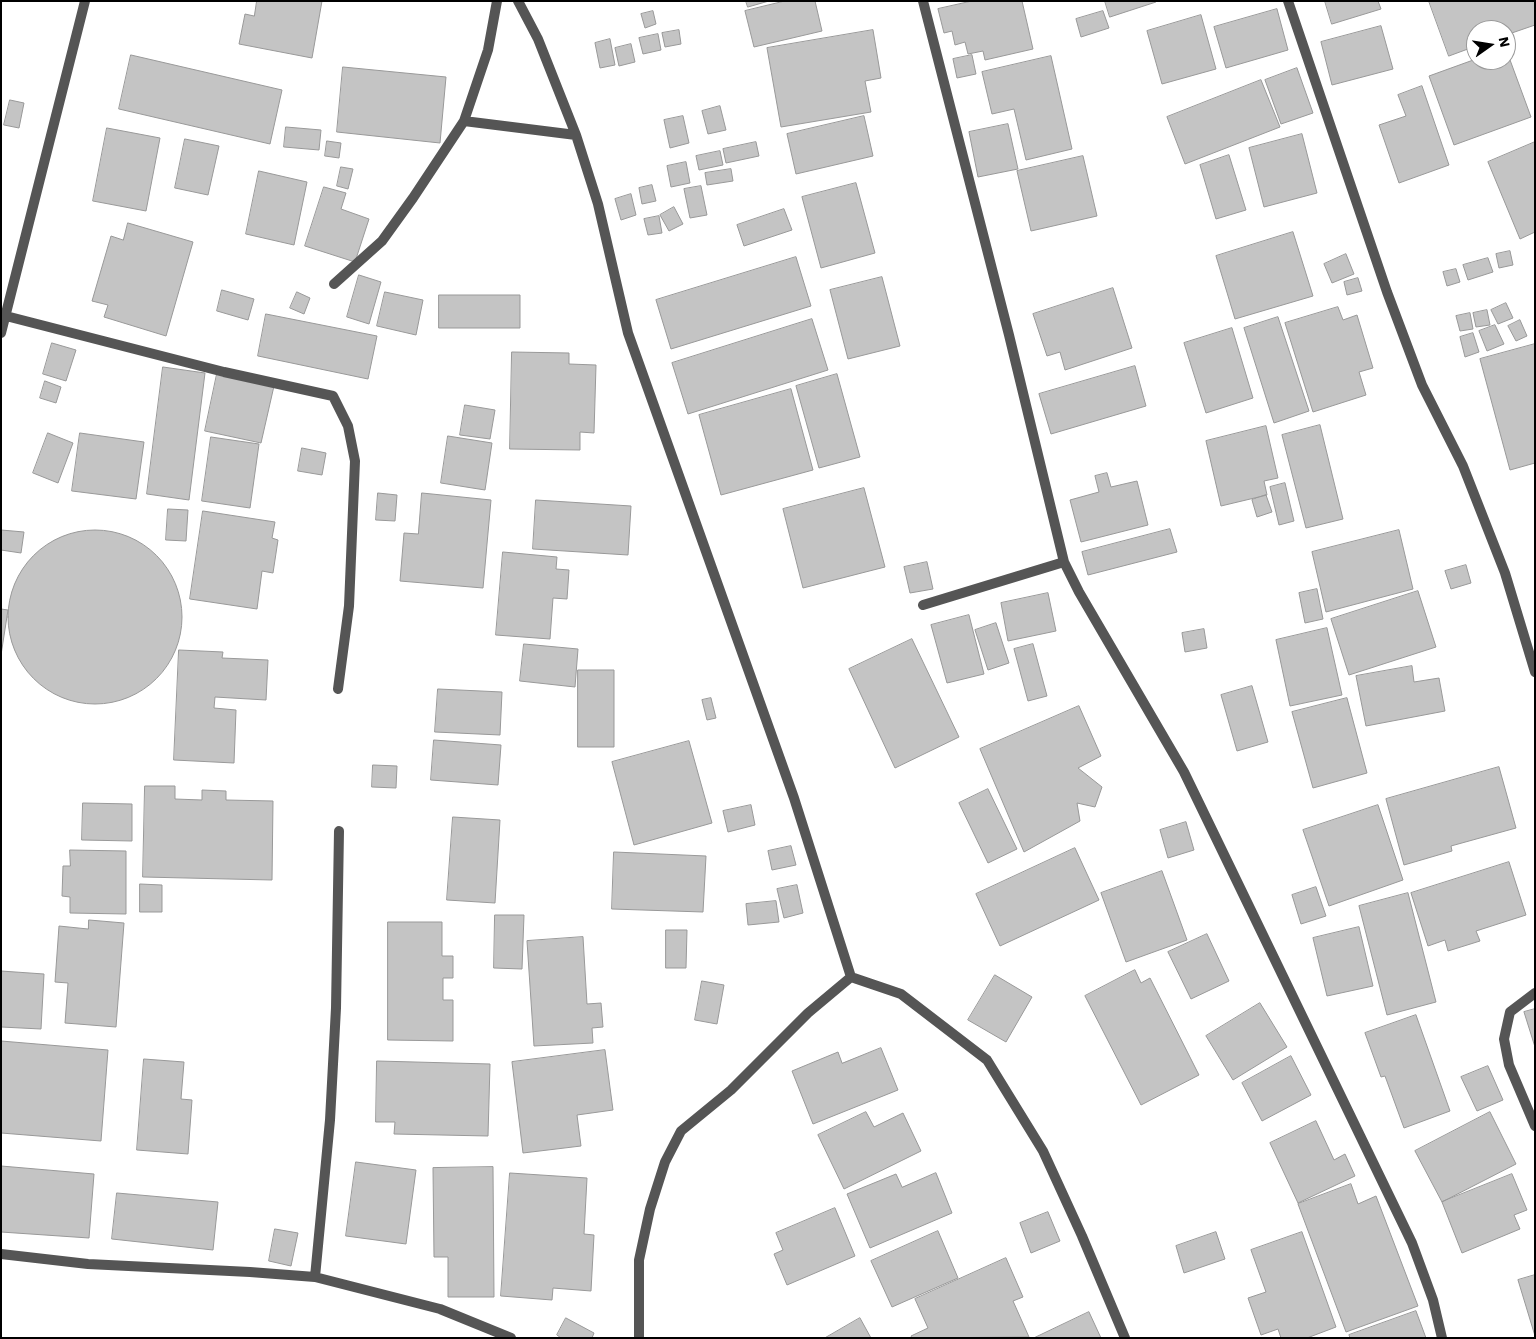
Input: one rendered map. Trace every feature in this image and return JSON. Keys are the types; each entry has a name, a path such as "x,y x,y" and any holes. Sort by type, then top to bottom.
{"street":[{"path":"1,333 84,1"},
{"path":"334,284 382,241 464,121 488,50 497,1"},
{"path":"518,1 538,39 576,135 598,204 628,333 794,798 851,977"},
{"path":"923,1 1004,316 1064,562 1079,592 1184,772 1412,1243 1433,1300 1442,1338"},
{"path":"1288,1 1386,292 1422,386 1467,475 1505,574 1535,672"},
{"path":"464,121 576,135"},
{"path":"6,316 224,372 333,396 348,426 356,461 349,606 338,689"},
{"path":"923,605 1064,562"},
{"path":"315,1277 330,1111 336,1008 339,831"},
{"path":"639,1338 639,1260 650,1209 665,1162 681,1131 730,1090 808,1014 851,977"},
{"path":"851,977 902,994 986,1060 1043,1150 1125,1338"},
{"path":"1535,993 1510,1012 1504,1039 1509,1065 1535,1126"},
{"path":"1,1254 88,1264 315,1277 440,1309 511,1338"}],"building":[{"path":"257,1 322,1 312,58 239,44 245,14 254,16"},
{"path":"746,1 769,1 748,7"},
{"path":"785,1 815,1 822,31 754,47 745,11"},
{"path":"972,1 1022,1 1033,49 985,60 983,51 968,54 965,42 955,45 952,31 944,33 938,9"},
{"path":"1105,1 1156,1 1156,2 1110,17"},
{"path":"1325,1 1378,1 1381,9 1332,24"},
{"path":"1429,1 1535,1 1535,25 1516,32 1516,20 1466,20 1466,50 1449,56"},
{"path":"1277,9 1288,50 1226,68 1214,27"},
{"path":"653,11 656,24 645,28 641,14"},
{"path":"1103,11 1109,28 1081,37 1076,19"},
{"path":"1201,15 1216,69 1162,84 1147,31"},
{"path":"1381,26 1393,69 1332,85 1321,42"},
{"path":"679,30 681,44 665,47 662,33"},
{"path":"873,30 881,78 865,81 871,112 781,127 767,48"},
{"path":"658,34 661,50 643,54 639,38"},
{"path":"610,39 615,65 600,68 595,43"},
{"path":"631,44 635,62 619,66 615,48"},
{"path":"131,55 282,90 270,144 119,109"},
{"path":"972,55 976,74 957,78 953,59"},
{"path":"1051,56 1072,149 1026,160 1014,109 992,114 982,72"},
{"path":"1466,63 1466,70 1514,70 1531,117 1454,145 1429,76"},
{"path":"343,67 446,77 440,143 337,132"},
{"path":"1297,68 1313,113 1281,124 1265,80"},
{"path":"1261,80 1280,127 1185,164 1167,117"},
{"path":"1422,86 1449,165 1399,183 1379,125 1406,116 1398,95"},
{"path":"10,100 24,103 19,128 4,125"},
{"path":"720,106 726,130 708,134 702,111"},
{"path":"683,116 689,143 670,148 664,120"},
{"path":"864,116 873,156 796,174 787,134"},
{"path":"1008,124 1018,169 978,177 969,132"},
{"path":"286,127 321,130 319,150 284,147"},
{"path":"107,128 160,138 146,211 93,201"},
{"path":"1302,134 1317,193 1264,207 1249,148"},
{"path":"185,139 219,146 208,195 175,188"},
{"path":"327,141 341,143 339,158 325,156"},
{"path":"756,142 759,156 726,163 723,149"},
{"path":"1535,142 1535,232 1520,239 1488,162"},
{"path":"720,151 723,165 699,170 696,156"},
{"path":"1229,155 1246,210 1216,219 1200,165"},
{"path":"1083,156 1097,216 1031,231 1017,171"},
{"path":"686,162 690,183 671,187 667,166"},
{"path":"341,167 353,169 348,189 337,186"},
{"path":"731,169 733,181 707,185 705,173"},
{"path":"259,171 307,182 294,245 246,234"},
{"path":"856,183 875,253 821,268 802,197"},
{"path":"652,185 656,201 642,204 639,188"},
{"path":"701,186 707,215 690,218 684,189"},
{"path":"324,187 346,193 341,209 369,219 355,262 305,246"},
{"path":"631,194 636,215 621,220 615,199"},
{"path":"674,207 683,224 669,231 660,215"},
{"path":"784,209 792,230 744,246 737,225"},
{"path":"659,216 662,233 648,235 644,219"},
{"path":"128,223 193,242 166,336 104,317 108,305 92,301 111,236 123,240"},
{"path":"1293,232 1313,296 1235,319 1216,256"},
{"path":"1510,251 1513,265 1499,268 1496,254"},
{"path":"1346,254 1354,274 1332,283 1324,264"},
{"path":"796,257 811,306 671,349 656,300"},
{"path":"1488,258 1493,272 1468,280 1463,265"},
{"path":"1456,269 1460,282 1447,286 1443,272"},
{"path":"359,275 381,282 369,324 347,317"},
{"path":"882,277 900,346 848,359 830,290"},
{"path":"1358,278 1362,291 1347,295 1344,282"},
{"path":"1113,288 1132,348 1065,370 1060,352 1047,356 1033,314"},
{"path":"222,290 254,299 248,320 217,311"},
{"path":"297,292 310,298 304,314 290,308"},
{"path":"385,292 423,300 416,335 377,326"},
{"path":"439,295 520,295 520,328 439,328"},
{"path":"1506,303 1513,318 1498,324 1491,310"},
{"path":"1338,307 1343,320 1357,315 1373,368 1359,372 1366,395 1313,412 1285,323"},
{"path":"1487,310 1490,325 1476,327 1473,313"},
{"path":"1470,313 1473,329 1460,331 1456,316"},
{"path":"266,314 377,336 368,379 258,356"},
{"path":"1278,317 1309,411 1274,423 1244,328"},
{"path":"812,319 828,370 688,414 672,363"},
{"path":"1520,320 1527,336 1516,341 1508,326"},
{"path":"1495,325 1504,344 1487,351 1479,331"},
{"path":"1232,328 1253,398 1206,413 1184,343"},
{"path":"1473,333 1479,352 1465,357 1460,337"},
{"path":"52,343 76,350 66,381 43,374"},
{"path":"1535,344 1535,463 1510,470 1480,359"},
{"path":"512,352 569,353 569,364 596,365 594,433 580,432 580,450 510,449"},
{"path":"1135,366 1146,406 1051,434 1039,394"},
{"path":"163,367 205,373 189,500 147,494"},
{"path":"217,374 274,386 261,443 205,431"},
{"path":"837,374 860,457 819,468 796,386"},
{"path":"45,381 61,387 56,403 40,398"},
{"path":"791,389 813,470 721,495 699,415"},
{"path":"465,405 495,410 490,439 460,435"},
{"path":"1320,425 1343,519 1306,528 1282,435"},
{"path":"1266,426 1278,478 1264,481 1267,495 1221,506 1206,441"},
{"path":"48,433 73,443 58,483 33,473"},
{"path":"80,433 144,442 136,499 72,491"},
{"path":"448,436 492,443 485,490 441,483"},
{"path":"211,437 259,444 250,508 202,501"},
{"path":"302,448 326,453 322,475 298,471"},
{"path":"1107,473 1111,487 1137,481 1148,525 1081,542 1070,500 1099,492 1095,476"},
{"path":"1285,483 1294,521 1279,525 1270,487"},
{"path":"864,488 885,567 803,588 783,509"},
{"path":"378,493 397,495 395,521 376,520"},
{"path":"422,493 491,500 483,588 400,581 404,533 418,534"},
{"path":"1266,495 1272,512 1257,517 1252,500"},
{"path":"536,500 631,506 628,555 533,549"},
{"path":"168,509 188,510 186,541 166,540"},
{"path":"203,511 275,522 272,538 278,540 273,573 262,571 257,609 190,599"},
{"path":"1170,529 1177,552 1088,575 1082,552"},
{"path":"1,530 24,532 21,553 1,550"},
{"path":"86,530 104,530 128,536 157,555 176,584 182,608 182,626 176,650 157,679 128,698 104,704 86,704 62,698 33,679 14,650 8,626 8,608 14,584 33,555 62,536"},
{"path":"1399,530 1413,589 1326,612 1312,552"},
{"path":"503,552 557,557 556,569 569,570 567,599 553,598 550,639 496,635"},
{"path":"927,562 933,589 910,593 904,567"},
{"path":"1466,565 1471,583 1451,589 1445,571"},
{"path":"1317,589 1323,619 1305,623 1299,593"},
{"path":"1418,591 1436,647 1349,675 1331,619"},
{"path":"1048,593 1056,631 1008,641 1001,603"},
{"path":"1,609 8,610 1,655"},
{"path":"969,615 984,674 947,683 931,625"},
{"path":"996,623 1009,663 988,670 975,630"},
{"path":"1327,628 1342,695 1290,706 1276,640"},
{"path":"1204,629 1207,648 1185,652 1182,633"},
{"path":"912,639 959,737 895,768 849,669"},
{"path":"524,644 578,649 575,687 520,681"},
{"path":"1033,644 1047,696 1028,701 1014,649"},
{"path":"179,650 223,652 222,658 268,660 266,700 215,697 214,708 236,710 234,763 174,760"},
{"path":"1412,666 1414,682 1439,678 1445,711 1366,726 1356,676"},
{"path":"578,670 614,670 614,747 578,747"},
{"path":"1252,686 1268,742 1237,751 1221,695"},
{"path":"438,689 502,692 500,735 435,732"},
{"path":"711,698 716,718 707,720 702,700"},
{"path":"1347,698 1367,773 1313,788 1292,712"},
{"path":"1079,706 1101,756 1078,768 1102,787 1095,807 1077,803 1080,821 1024,852 980,749"},
{"path":"434,740 501,745 498,785 431,780"},
{"path":"689,741 712,823 634,845 612,762"},
{"path":"373,765 397,766 396,788 372,787"},
{"path":"1499,767 1516,828 1451,846 1452,851 1404,865 1386,799"},
{"path":"145,786 175,786 175,799 202,800 202,790 226,791 226,800 273,801 272,880 143,877"},
{"path":"988,789 1017,849 988,863 959,803"},
{"path":"83,803 132,804 132,841 82,840"},
{"path":"751,805 755,825 728,832 723,811"},
{"path":"1378,805 1403,880 1329,906 1303,830"},
{"path":"453,817 500,820 495,903 447,900"},
{"path":"1186,822 1194,850 1168,858 1160,830"},
{"path":"791,846 796,865 772,870 768,851"},
{"path":"1075,848 1099,900 1000,946 976,894"},
{"path":"70,850 126,851 126,914 70,913 70,897 62,896 63,866 70,866"},
{"path":"614,852 706,856 703,912 612,909"},
{"path":"1509,862 1526,915 1476,931 1480,941 1448,951 1445,940 1428,946 1411,893"},
{"path":"1162,871 1187,940 1126,962 1101,893"},
{"path":"140,884 162,885 162,912 140,912"},
{"path":"797,885 803,913 784,918 777,889"},
{"path":"1316,887 1326,916 1301,924 1292,895"},
{"path":"1408,893 1436,1002 1387,1015 1359,906"},
{"path":"776,901 779,922 748,925 746,904"},
{"path":"495,915 524,915 522,969 494,968"},
{"path":"89,920 124,923 116,1027 65,1023 68,983 55,982 59,926 88,929"},
{"path":"388,922 442,922 442,956 453,956 453,978 443,978 443,1000 453,1000 453,1041 388,1040"},
{"path":"1359,927 1373,986 1327,996 1313,938"},
{"path":"666,930 687,930 686,968 666,968"},
{"path":"1207,934 1229,981 1191,999 1168,952"},
{"path":"583,937 587,1004 601,1003 603,1027 592,1028 593,1043 534,1046 527,941"},
{"path":"1135,970 1141,983 1150,978 1199,1075 1141,1105 1085,996"},
{"path":"1,971 44,974 41,1029 1,1027"},
{"path":"995,975 1032,997 1006,1042 968,1020"},
{"path":"702,981 724,985 717,1024 695,1020"},
{"path":"1260,1003 1287,1047 1233,1080 1206,1036"},
{"path":"1535,1009 1535,1047 1524,1012"},
{"path":"1416,1015 1450,1111 1404,1128 1385,1076 1381,1077 1365,1033"},
{"path":"1,1041 108,1050 101,1141 1,1133"},
{"path":"881,1048 898,1090 813,1124 792,1071 838,1052 842,1063"},
{"path":"605,1050 613,1110 577,1115 581,1146 523,1153 512,1062"},
{"path":"1291,1056 1311,1095 1262,1121 1242,1083"},
{"path":"144,1059 184,1062 181,1099 192,1100 188,1154 137,1150"},
{"path":"377,1061 490,1064 488,1136 394,1134 395,1122 376,1122"},
{"path":"1488,1066 1503,1100 1477,1111 1461,1077"},
{"path":"866,1112 874,1127 903,1113 921,1151 844,1189 818,1135"},
{"path":"1490,1112 1516,1164 1442,1202 1415,1151"},
{"path":"1316,1121 1334,1160 1345,1154 1355,1176 1298,1203 1270,1143"},
{"path":"356,1162 416,1170 406,1244 346,1236"},
{"path":"1,1166 94,1174 89,1238 1,1232"},
{"path":"493,1167 494,1297 448,1297 448,1257 434,1257 433,1168"},
{"path":"510,1173 587,1178 584,1234 594,1235 591,1291 553,1288 552,1300 501,1296"},
{"path":"936,1173 952,1213 870,1248 847,1194 896,1174 902,1187"},
{"path":"1512,1174 1527,1210 1514,1215 1520,1229 1462,1253 1442,1202"},
{"path":"1351,1184 1358,1204 1376,1196 1418,1306 1346,1332 1298,1204"},
{"path":"117,1193 218,1202 213,1250 112,1239"},
{"path":"835,1208 855,1256 787,1285 774,1254 783,1250 776,1233"},
{"path":"1048,1212 1060,1241 1031,1253 1020,1223"},
{"path":"275,1229 298,1233 291,1266 269,1261"},
{"path":"938,1231 958,1278 892,1307 871,1261"},
{"path":"1216,1232 1225,1259 1184,1273 1176,1246"},
{"path":"1302,1232 1336,1327 1307,1338 1281,1338 1278,1329 1261,1335 1248,1298 1266,1292 1251,1250"},
{"path":"1006,1258 1023,1297 1013,1301 1029,1337 912,1338 911,1336 928,1328 915,1299"},
{"path":"1535,1275 1535,1336 1518,1280"},
{"path":"1416,1311 1426,1338 1350,1338 1349,1335"},
{"path":"1089,1312 1101,1338 1034,1338"},
{"path":"566,1318 594,1333 592,1338 561,1338 557,1335"},
{"path":"860,1318 871,1338 825,1338"}]}
